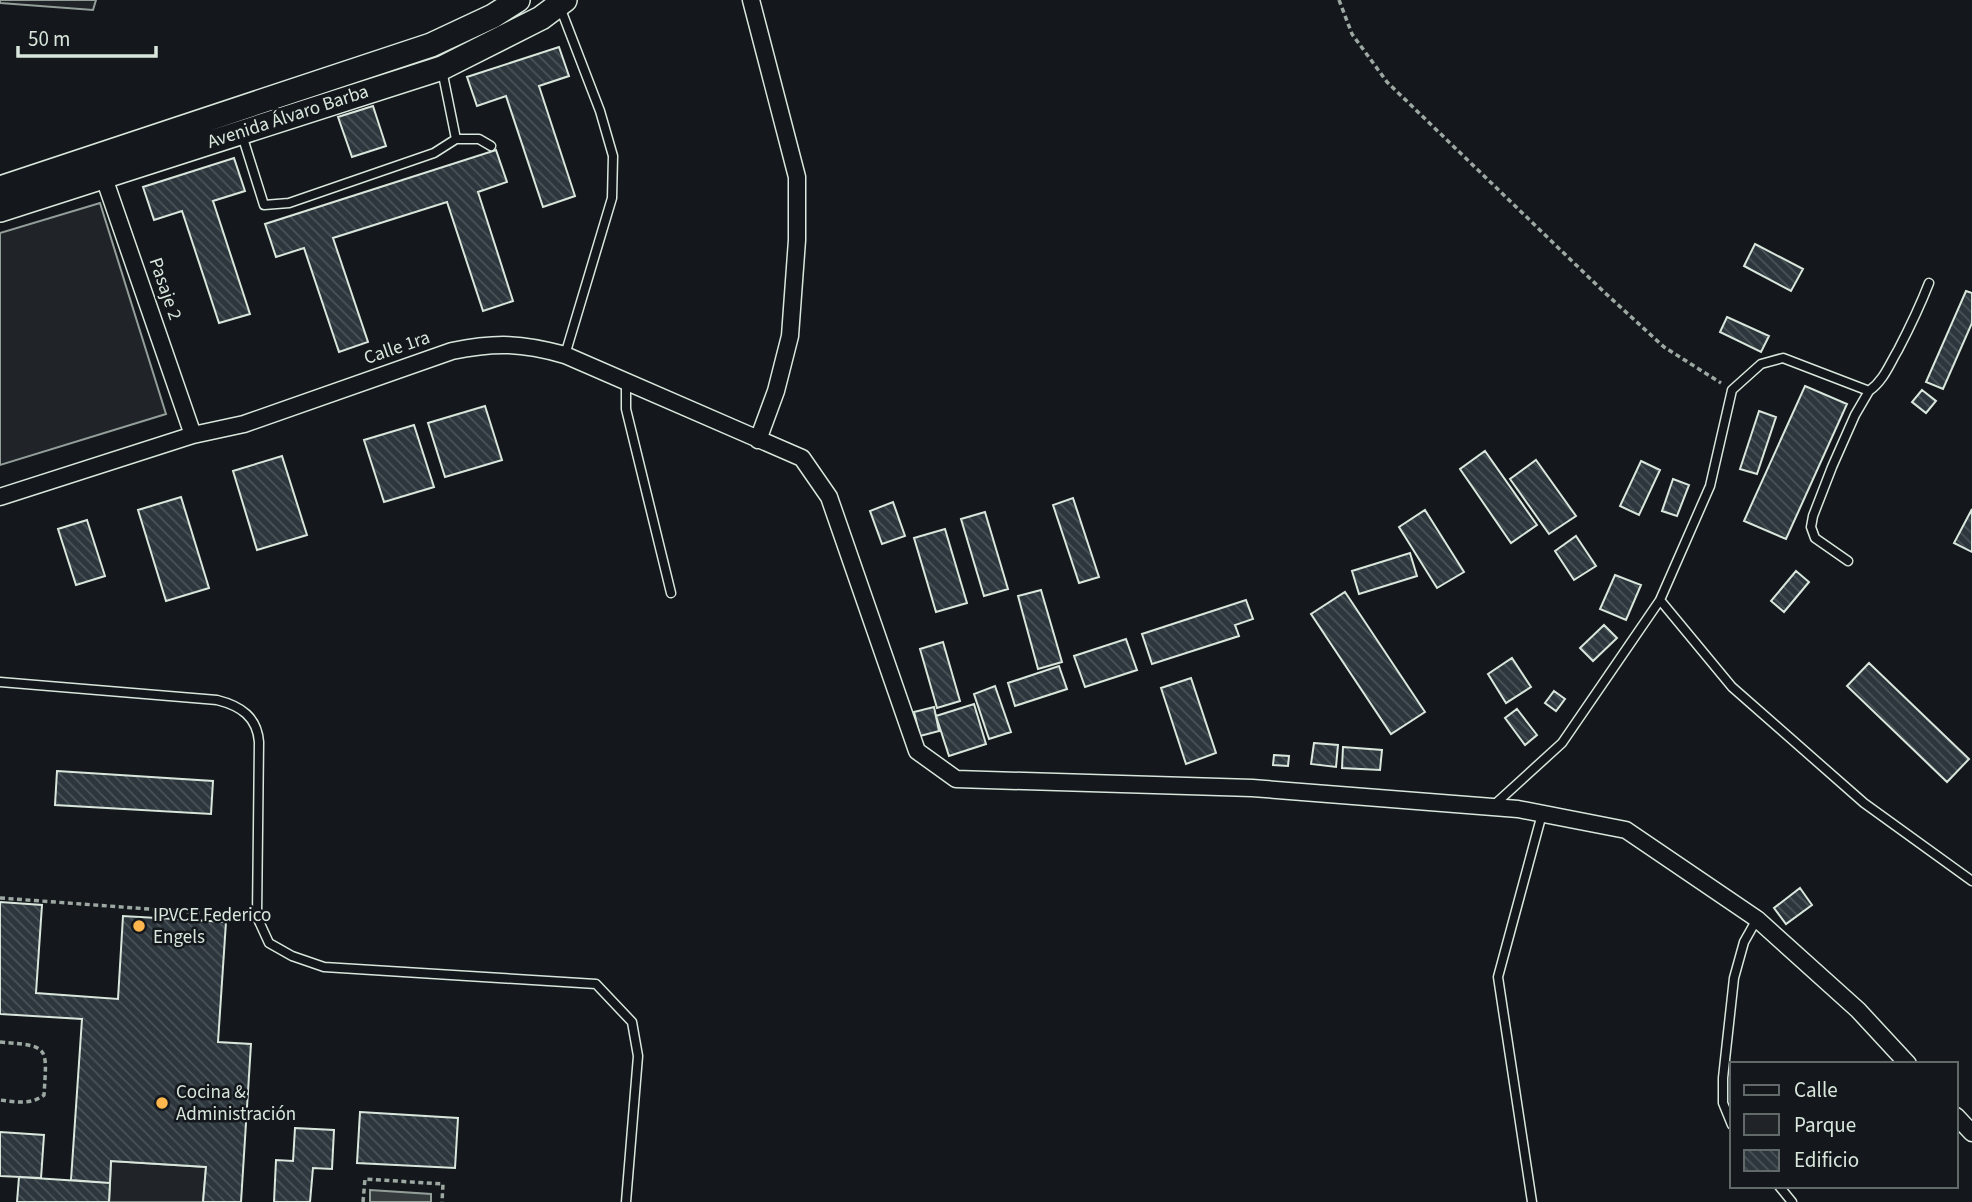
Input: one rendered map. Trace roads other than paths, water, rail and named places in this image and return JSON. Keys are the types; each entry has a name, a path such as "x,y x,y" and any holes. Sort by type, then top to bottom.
{"main road":[{"name":"Avenida Álvaro Barba","path":"0,210 100,167 431,45 493,16 518,0"},
{"name":"Avenida Álvaro Barba","path":"0,188 241,133 442,68 541,18 562,3"}],"street":[{"path":"751,0 797,177 797,240 790,336 776,391 758,440"},
{"name":"Pasaje 2","path":"100,167 193,435"},
{"name":"Calle 1ra","path":"0,497 193,435 244,424 452,351 484,345 534,347 565,355 802,458 829,497 916,751 956,779 1252,788 1492,807"},
{"path":"1492,807 1518,809 1626,830 1757,919 1858,1010 1906,1062"},
{"path":"1958,1117 1972,1133"}],"lane":[{"path":"562,3 613,156 612,198 565,355"},
{"path":"442,68 456,139"},
{"path":"241,133 264,205 289,203 313,195 434,153 456,139 479,139 491,146"},
{"path":"1848,561 1815,538 1811,527 1832,467 1856,415 1869,390 1880,383 1912,326 1929,283"},
{"path":"1492,807 1562,743 1660,600 1710,486 1732,390 1761,364 1783,358 1869,390"},
{"path":"626,382 626,409 671,593"},
{"path":"1660,600 1732,687 1864,803 1972,881"},
{"path":"0,682 218,700 234,705 244,712 258,731 259,743 257,917 269,943 292,956 324,967 596,984 632,1022 638,1056 626,1202"},
{"path":"1532,1202 1498,977 1542,814"},
{"path":"1730,1120 1723,1103 1723,1078 1734,978 1744,942 1757,919"},
{"path":"1781,1188 1792,1202"}],"place":[{"name":"IPVCE Federico Engels","path":"139,926"},
{"name":"Cocina & Administración","path":"162,1103"}]}
